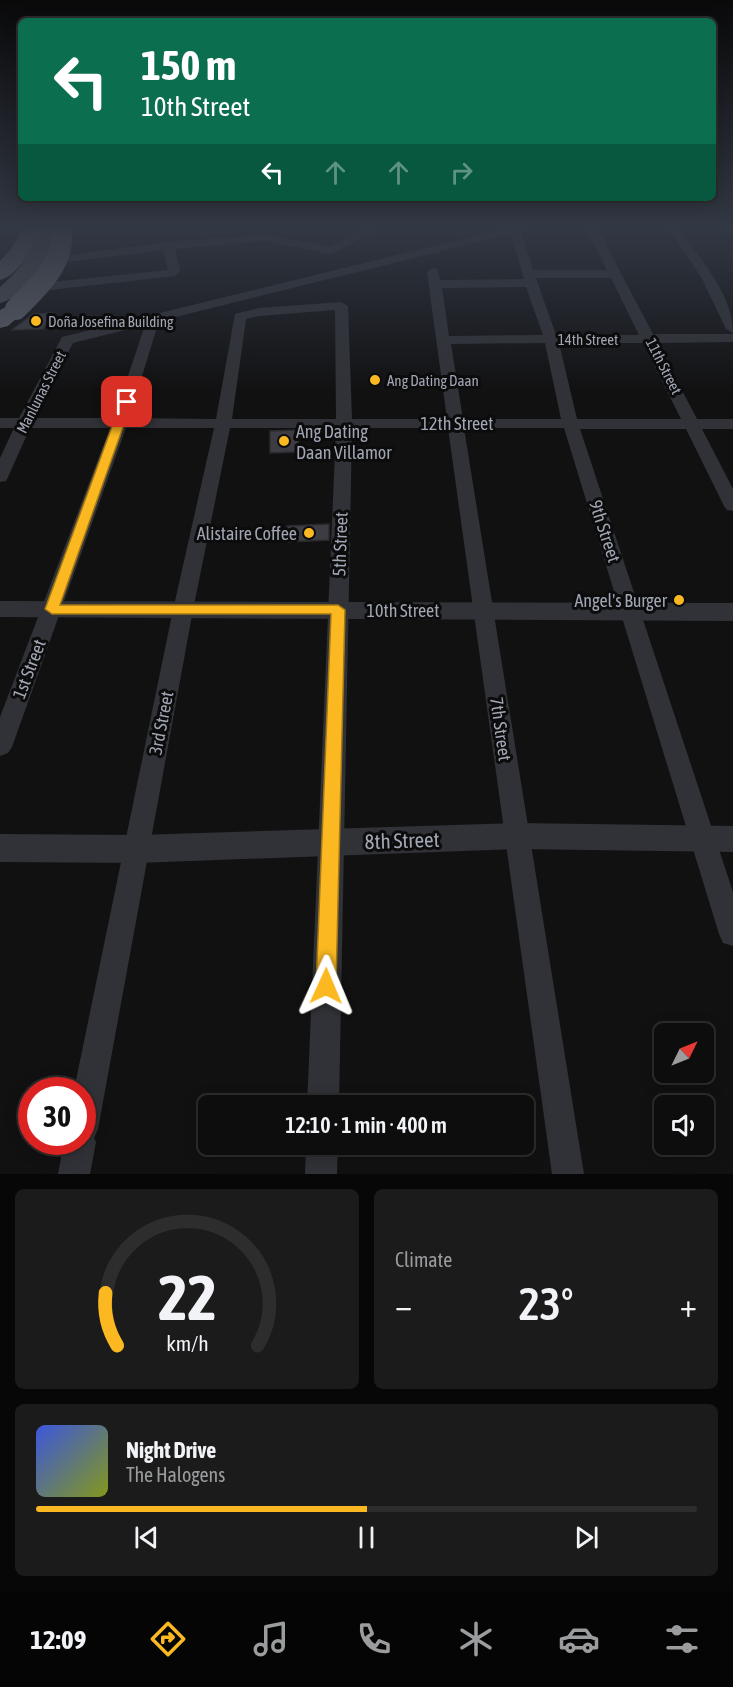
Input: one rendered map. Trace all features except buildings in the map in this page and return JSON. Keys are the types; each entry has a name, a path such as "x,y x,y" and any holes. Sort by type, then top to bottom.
{"highway":[{"path":"0,299 18,283"},
{"path":"0,321 41,283"}],"main road":[{"path":"0,299 16,283"},
{"path":"0,315 35,283"}],"street":[{"path":"32,288 89,283"},
{"path":"153,320 301,283"},
{"name":"7th Street","path":"435,283 568,1174"},
{"name":"9th Street","path":"530,283 551,339 570,422 631,611 718,838 733,934"},
{"name":"11th Street","path":"621,283 733,506"},
{"path":"709,283 733,329"},
{"name":"5th Street","path":"240,317 259,312 341,306 344,423 323,1095"},
{"name":"3rd Street","path":"92,1077 183,610 223,423 240,317"},
{"name":"Manlunas Street","path":"0,477 24,423 67,340 153,320"},
{"name":"1st Street","path":"0,747 120,423 153,320"},
{"name":"14th Street","path":"443,340 733,338"},
{"name":"12th Street","path":"0,423 733,424"},
{"name":"10th Street","path":"0,609 484,609 733,612"},
{"name":"8th Street","path":"0,848 137,849 516,836 718,838"},
{"path":"74,1174 78,1155"},
{"path":"321,1174 322,1155"}],"place":[{"name":"Doña Josefina Building","path":"36,321"},
{"name":"Ang Dating Daan","path":"375,380"},
{"name":"Ang Dating Daan Villamor","path":"284,441"},
{"name":"Alistaire Coffee","path":"309,533"},
{"name":"Angel's Burger","path":"679,600"}],"route":[{"path":"127,402 52,609 338,610 326,986"}]}
